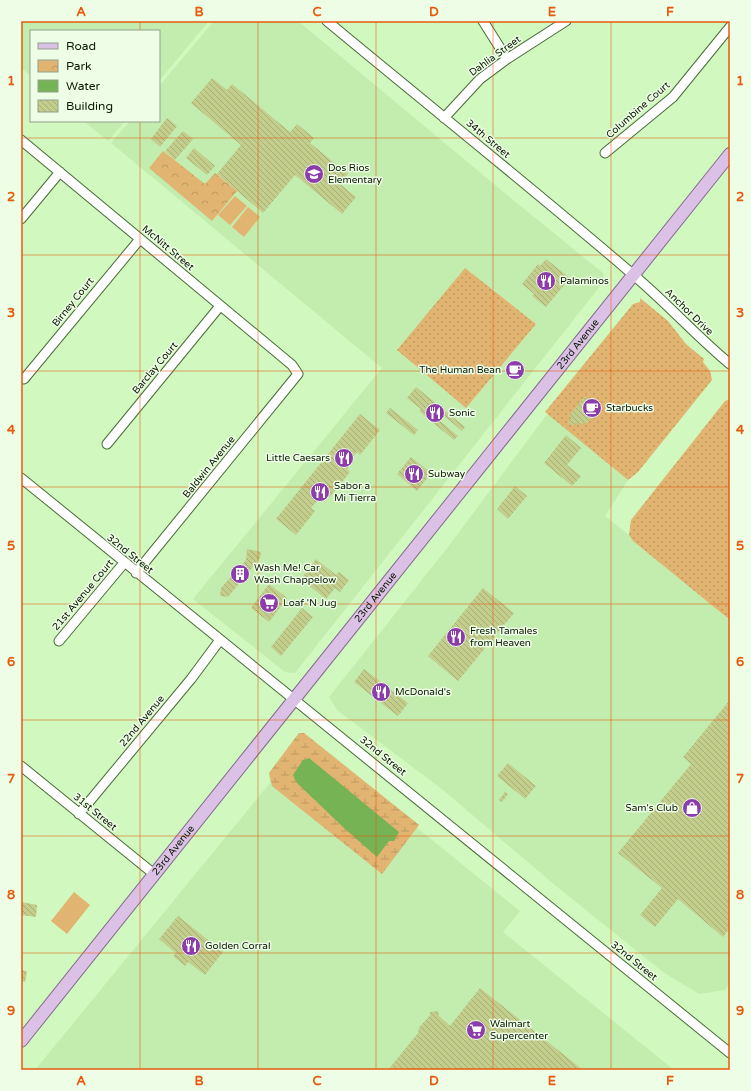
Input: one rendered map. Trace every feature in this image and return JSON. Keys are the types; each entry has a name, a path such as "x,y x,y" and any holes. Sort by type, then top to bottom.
{"main road":[{"name":"23rd Avenue","path":"21,1041 730,154"}],"street":[{"name":"34th Street","path":"327,21 634,275"},
{"path":"483,21 507,59"},
{"name":"Dahlia Street","path":"444,118 480,79 507,59 566,21"},
{"name":"Columbine Court","path":"605,153 673,97 730,27"},
{"name":"McNitt Street","path":"21,140 292,365 298,374"},
{"path":"21,219 60,172"},
{"name":"Birney Court","path":"24,379 140,239"},
{"name":"Anchor Drive","path":"634,275 730,364"},
{"name":"Barclay Court","path":"106,444 220,306"},
{"name":"Baldwin Avenue","path":"136,573 298,374"},
{"name":"32nd Street","path":"23,483 294,699 730,1052"},
{"name":"21st Avenue Court","path":"59,641 124,563"},
{"name":"22nd Avenue","path":"79,814 191,679 220,640"},
{"name":"31st Street","path":"21,766 154,874"}],"shaded area":[{"path":"21,21 209,21 160,80 160,30 30,30 30,75 21,68"},
{"path":"214,21 298,21 603,273 604,281 295,673 285,672 193,599 382,368 111,143 129,122 160,122 160,85"},
{"path":"85,122 124,122 108,141"},
{"path":"548,413 628,480 605,516 629,535 633,541 730,620 730,983 725,990 699,994 663,972 556,886 443,790 337,710 329,697 448,547"},
{"path":"299,733 304,733 419,825 417,828 520,911 503,932 674,1070 35,1070 270,783 269,773"}],"green space":[{"path":"163,151 205,184 215,173 237,191 212,221 149,168"},
{"path":"235,196 247,206 230,225 218,215"},
{"path":"248,207 260,217 244,237 232,227"},
{"path":"465,268 536,324 466,408 397,350"},
{"path":"640,298 668,321 686,344 704,359 703,362 710,371 712,380 638,472 628,480 545,412 633,304 640,302"},
{"path":"730,399 730,620 633,541 629,535 631,520 725,401"},
{"path":"299,733 304,733 419,825 382,874 272,786 269,773"},
{"path":"74,892 90,905 67,934 51,921"}],"water":[{"path":"309,758 399,832 394,841 389,841 377,857 297,783 293,775 303,760"}],"building":[{"path":"212,78 227,90 232,84 290,132 297,124 314,138 310,143 348,174 340,184 356,197 342,214 295,175 263,213 217,174 241,145 191,103"},
{"path":"167,118 177,126 160,147 151,139"},
{"path":"183,131 193,139 175,160 165,151"},
{"path":"194,148 215,166 207,175 186,158"},
{"name":"Palaminos","path":"546,259 570,278 546,307 532,296 534,294 522,284 538,264 540,266"},
{"name":"The Human Bean","path":"517,362 522,366 513,378 508,374"},
{"name":"Sonic","path":"416,387 465,427 462,431 443,415 439,420 458,436 454,440 419,411 421,409 407,398"},
{"path":"584,397 598,406 596,408 598,409 586,424 584,422 580,426 576,422 573,426 568,422 571,418 569,416"},
{"path":"390,408 418,430 414,435 386,413"},
{"path":"360,414 380,430 360,455 357,452 351,459 353,461 347,469 350,472 330,497 327,494 321,502 318,500 311,508 315,511 296,535 276,519"},
{"path":"566,435 581,448 567,465 581,476 572,486 544,463"},
{"name":"Subway","path":"411,457 431,473 417,491 397,474"},
{"path":"515,486 527,496 508,519 497,509"},
{"name":"Wash Me! Car Wash Chappelow","path":"247,549 261,552 260,558 228,597 220,596 221,588 246,560"},
{"path":"316,559 336,575 339,572 349,580 340,592 335,588 326,599 301,579"},
{"name":"Loaf 'N Jug","path":"269,584 287,598 269,622 251,608"},
{"path":"483,588 514,613 458,681 428,656"},
{"path":"302,608 313,617 281,656 271,647"},
{"name":"McDonald's","path":"364,669 408,703 398,716 354,682"},
{"name":"Sam's Club","path":"730,700 730,928 723,937 678,899 655,927 640,915 662,888 618,853 691,764 683,757"},
{"path":"508,763 536,786 525,799 497,776"},
{"path":"505,792 508,794 502,802 499,800"},
{"path":"21,902 37,905 36,917 21,915"},
{"name":"Golden Corral","path":"178,916 223,952 205,975 188,962 185,966 173,956 176,953 159,939"},
{"path":"21,970 27,971 25,982 21,981"},
{"name":"Walmart Supercenter","path":"480,988 583,1070 388,1070 418,1033 419,1028 430,1015 430,1012 438,1011 439,1016 450,1026"}],"place":[{"name":"Dos Rios Elementary","path":"314,174"},
{"name":"Palaminos","path":"546,281"},
{"name":"The Human Bean","path":"515,370"},
{"name":"Starbucks","path":"592,408"},
{"name":"Sonic","path":"435,413"},
{"name":"Little Caesars","path":"344,458"},
{"name":"Subway","path":"414,474"},
{"name":"Sabor a Mi Tierra","path":"320,492"},
{"name":"Wash Me! Car Wash Chappelow","path":"240,574"},
{"name":"Loaf 'N Jug","path":"269,603"},
{"name":"Fresh Tamales from Heaven","path":"456,637"},
{"name":"McDonald's","path":"381,692"},
{"name":"Sam's Club","path":"692,808"},
{"name":"Golden Corral","path":"191,946"},
{"name":"Walmart Supercenter","path":"476,1030"}]}
